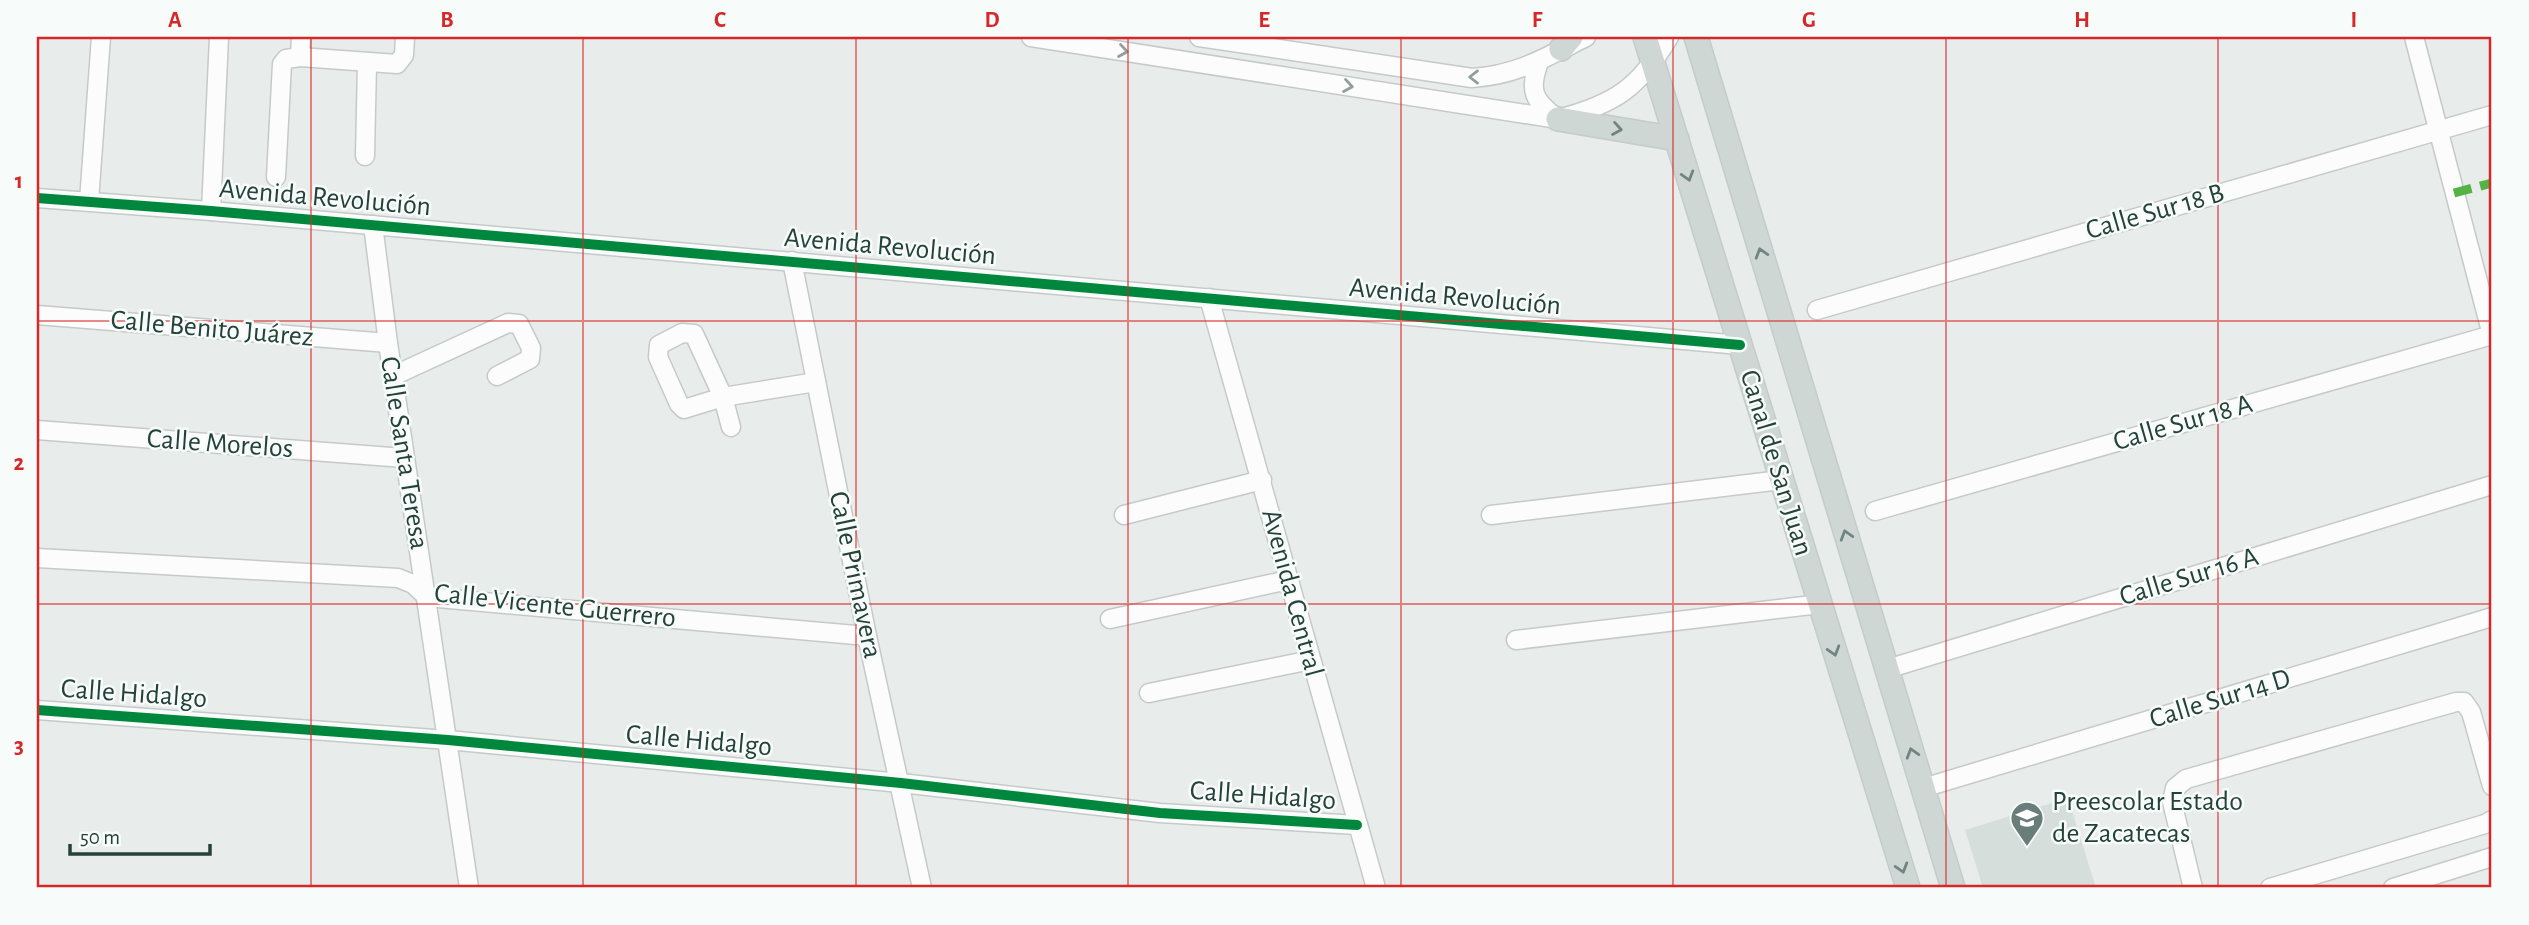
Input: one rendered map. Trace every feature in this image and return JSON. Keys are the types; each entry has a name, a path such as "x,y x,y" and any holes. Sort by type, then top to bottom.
{"main road":[{"name":"Canal de San Juan","path":"1645,37 1908,888"},
{"name":"Canal de San Juan","path":"1696,37 1953,888"},
{"path":"1558,119 1676,139"}],"street":[{"path":"89,201 101,37"},
{"path":"211,211 219,37"},
{"path":"300,57 302,37"},
{"path":"276,177 282,64 286,60 300,57 397,64 404,55 405,37"},
{"path":"1031,37 1558,119 1593,110 1615,99 1653,64 1669,37"},
{"path":"1199,37 1285,44 1472,78 1513,73 1539,62 1566,43 1586,37"},
{"path":"2414,37 2492,335"},
{"path":"1539,62 1533,90 1542,106 1558,119"},
{"path":"365,156 367,63"},
{"name":"Calle Sur 18 B","path":"1817,310 2492,115"},
{"name":"Avenida Revolución","path":"37,198 792,261 1740,345"},
{"name":"Calle Santa Teresa","path":"373,225 404,458 427,597 468,888"},
{"name":"Calle Primavera","path":"792,261 867,636 922,888"},
{"name":"Avenida Central","path":"1209,298 1376,888"},
{"name":"Calle Benito Juárez","path":"37,315 388,344"},
{"path":"393,376 508,323 519,324 531,348 530,359 497,376"},
{"name":"Calle Sur 18 A","path":"1875,511 2492,335"},
{"path":"732,427 723,397 816,382"},
{"name":"Calle Morelos","path":"37,430 404,458"},
{"path":"1124,515 1262,480"},
{"path":"1491,514 1781,480"},
{"name":"Calle Sur 16 A","path":"1887,670 2492,485"},
{"name":"Calle Vicente Guerrero","path":"37,558 398,578 406,580 427,597 867,636"},
{"path":"1110,619 1288,580"},
{"path":"1516,640 1820,604"},
{"name":"Calle Sur 14 D","path":"1923,788 2492,617"},
{"path":"1149,693 1311,660"},
{"path":"2193,888 2172,802 2175,788 2186,779 2456,702 2464,702 2471,712 2492,786"},
{"name":"Calle Hidalgo","path":"37,710 448,740 901,783 1160,813 1357,825"},
{"path":"2270,888 2326,881 2492,820"},
{"path":"2393,888 2492,857"}],"shaded area":[{"name":"Preescolar Estado de Zacatecas","path":"2068,798 2096,888 1983,888 1965,830"}],"marked path":[{"path":"2454,193 2492,183"}],"cycle path":[{"path":"37,198 1740,345"},
{"path":"37,710 448,740 901,783 1160,813 1357,825"}],"place":[{"name":"Preescolar Estado de Zacatecas","path":"2027,848"}]}
